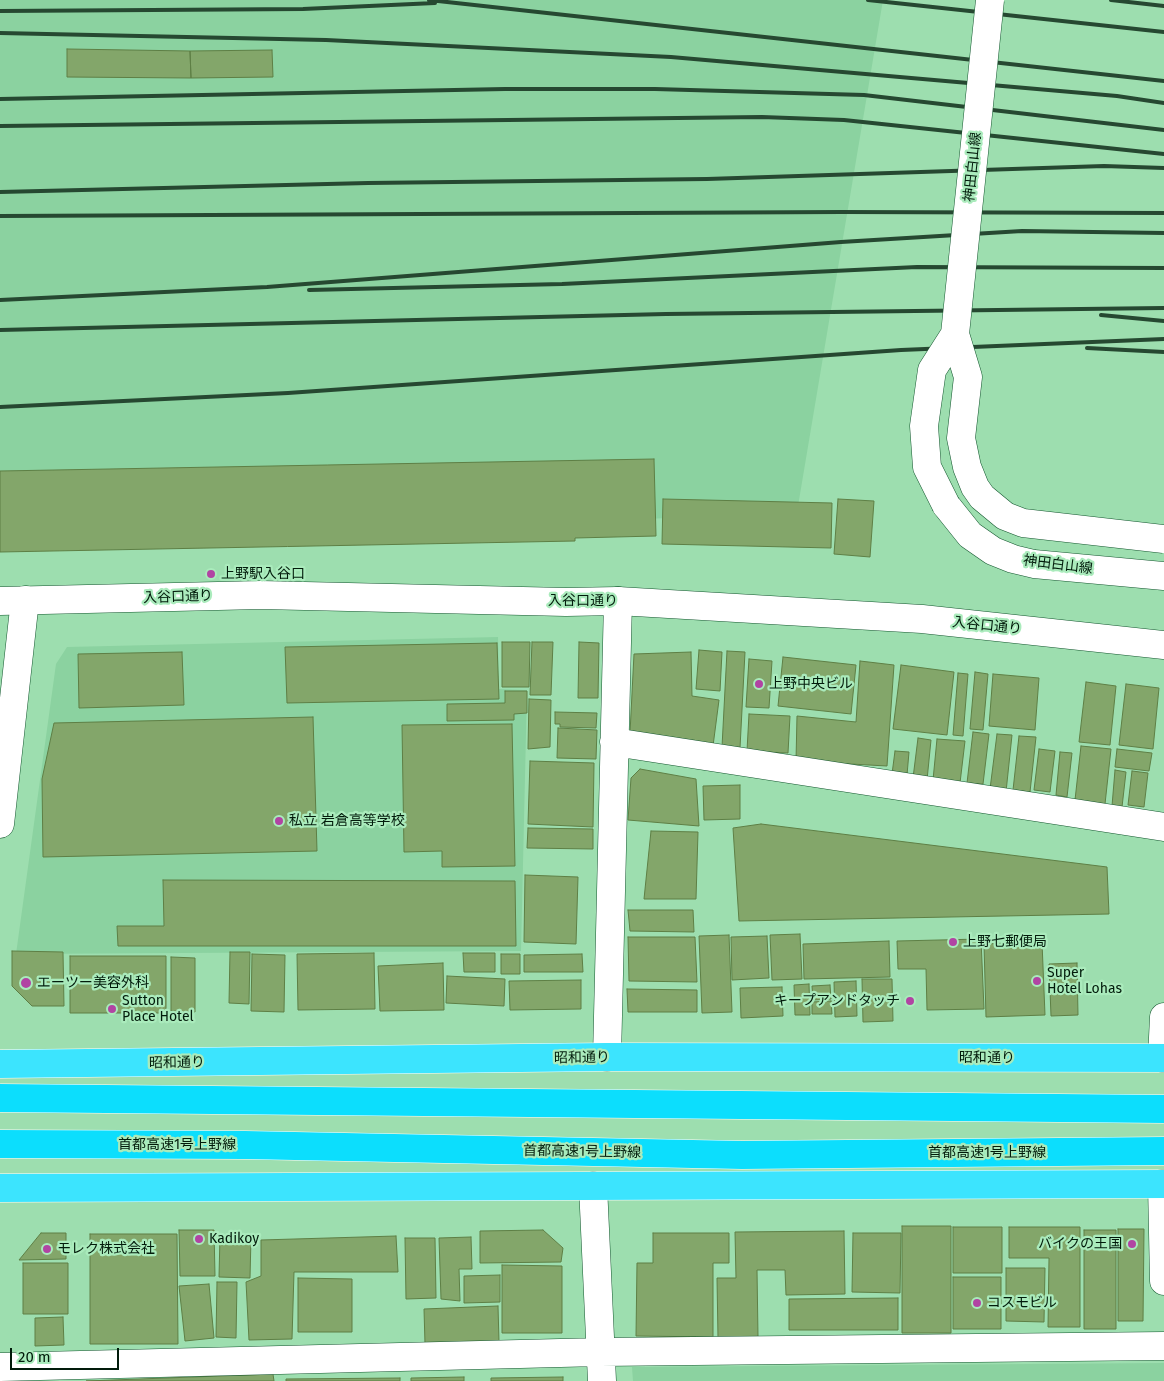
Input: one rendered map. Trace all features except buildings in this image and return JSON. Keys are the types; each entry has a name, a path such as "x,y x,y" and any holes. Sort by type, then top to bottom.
{"highway":[{"name":"昭和通り","path":"0,1064 607,1057 1163,1058"},
{"path":"0,1098 1164,1109"},
{"name":"首都高速1号上野線","path":"0,1144 255,1145 742,1155 1164,1151"},
{"path":"0,1188 1163,1184"}],"street":[{"name":"神田白山線","path":"990,0 955,334 968,377 961,438 963,456 975,487 982,497 1000,513 1023,523 1164,539"},
{"name":"神田白山線","path":"955,334 932,370 924,426 927,466 935,487 953,516 970,535 994,551 1013,559 1034,564 1164,576"},
{"name":"入谷口通り","path":"12,600 261,595 566,602 618,601 922,619 1164,645"},
{"path":"0,823 12,600"},
{"path":"607,1057 614,742 619,628 618,601"},
{"path":"614,742 1164,827"},
{"path":"1163,1058 1164,1017"},
{"path":"1163,1184 1164,1281"},
{"path":"593,1186 602,1381"},
{"path":"0,1367 600,1352 1164,1346"}],"shaded area":[{"path":"0,0 883,0 797,512 0,549"},
{"name":"私立 岩倉高等学校","path":"498,637 499,689 527,690 521,951 16,954 56,664 67,647"},
{"path":"1164,1363 1164,1381 633,1381 632,1367"}],"railway":[{"path":"429,0 1164,81"},
{"path":"868,0 1164,32"},
{"path":"1111,0 1164,6"},
{"path":"0,11 303,9 435,3"},
{"path":"0,33 326,40 671,57 1117,96 1164,103"},
{"path":"0,99 505,89 655,89 864,95 1164,130"},
{"path":"0,126 762,117 844,120 1164,154"},
{"path":"0,192 368,183 707,179 1104,166 1164,168"},
{"path":"0,216 842,212 1164,213"},
{"path":"0,300 267,287 841,242 1022,231 1164,233"},
{"path":"309,290 562,284 917,267 1164,268"},
{"path":"0,330 666,314 1164,308"},
{"path":"1101,315 1164,321"},
{"path":"0,407 288,393 901,350 1164,339"},
{"path":"1087,348 1164,352"}],"place":[{"name":"上野駅入谷口","path":"211,574"},
{"name":"上野中央ビル","path":"759,684"},
{"name":"私立 岩倉高等学校","path":"279,821"},
{"name":"上野七郵便局","path":"953,942"},
{"name":"Super Hotel Lohas","path":"1037,981"},
{"name":"エーツー美容外科","path":"26,983"},
{"name":"キープアンドタッチ","path":"910,1001"},
{"name":"Sutton Place Hotel","path":"112,1009"},
{"name":"Kadikoy","path":"199,1239"},
{"name":"バイクの王国","path":"1132,1244"},
{"name":"モレク株式会社","path":"47,1249"},
{"name":"コスモビル","path":"977,1303"}]}
